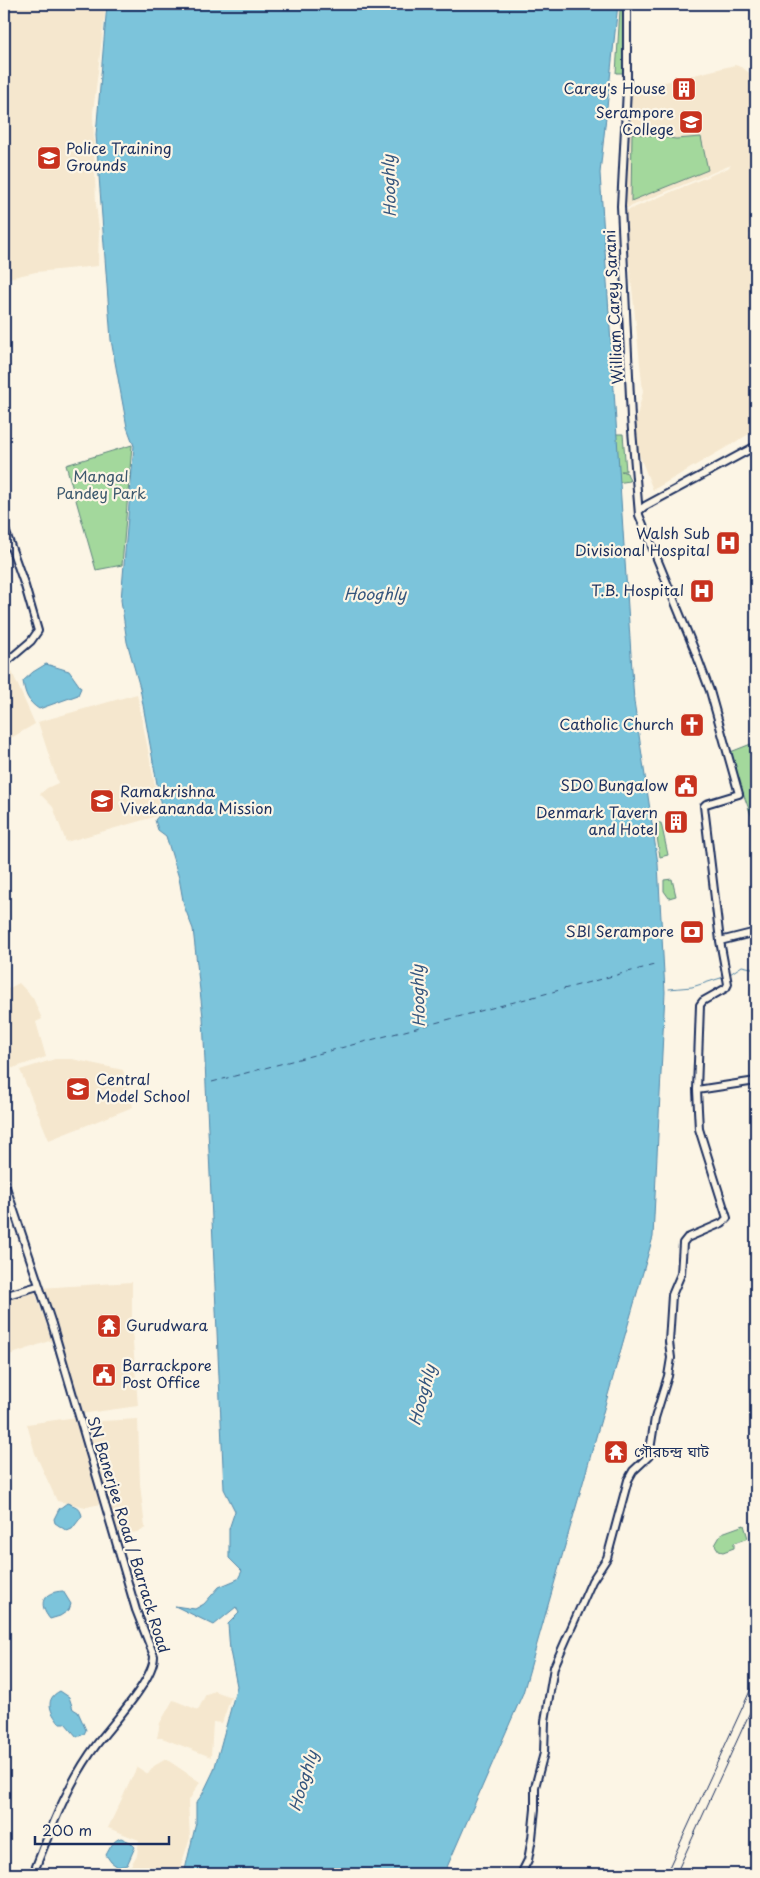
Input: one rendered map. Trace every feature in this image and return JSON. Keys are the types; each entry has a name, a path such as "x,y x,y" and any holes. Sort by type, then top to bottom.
{"street":[{"name":"William Carey Sarani","path":"627,4 626,101 621,206 631,418 639,511 640,519 710,691 728,749 738,795 704,806 720,941"},
{"path":"639,511 756,446"},
{"path":"4,527 25,586 38,631 31,641 4,664"},
{"path":"521,1874 528,1860 532,1838 535,1787 544,1754 545,1721 554,1668 592,1581 607,1558 628,1480 633,1471 649,1456 655,1418 670,1363 672,1295 681,1274 682,1245 689,1237 726,1220 700,1132 697,1090 700,1005 703,1001 726,988 728,984 720,941 756,932"},
{"path":"697,1090 756,1081"},
{"name":"SN Banerjee Road / Barrack Road","path":"4,1180 55,1334 133,1601 154,1656 154,1664 138,1691 96,1745 75,1778 65,1797 33,1874"},
{"path":"4,1296 38,1286"}],"shaded area":[{"name":"Police Training Grounds","path":"4,4 106,4 93,113 96,204 99,230 98,266 36,272 4,279"},
{"path":"735,65 743,68 756,78 756,229 749,235 756,253 756,430 653,490 632,436 643,392 624,212 728,168 731,165 622,210 628,91"},
{"path":"5,666 12,672 35,724 4,742"},
{"path":"137,694 160,811 154,817 66,842 53,807 40,794 58,783 38,722"},
{"path":"19,983 33,998 42,1019 36,1022 46,1057 4,1071 4,991"},
{"name":"Central Model School","path":"55,1059 72,1059 123,1070 133,1107 49,1140 20,1070"},
{"path":"132,1282 132,1330 138,1406 80,1414 40,1288"},
{"path":"35,1292 52,1340 4,1357 4,1301"},
{"path":"77,1417 101,1504 86,1507 57,1501 35,1453 27,1424"},
{"path":"138,1419 140,1484 145,1528 141,1531 114,1537 84,1422"},
{"path":"215,1691 231,1697 222,1723 213,1722 211,1757 162,1738 157,1738 160,1723 173,1700 198,1710 206,1694"},
{"path":"166,1759 200,1782 188,1802 190,1838 183,1859 181,1874 126,1874 137,1855 139,1840 108,1828 137,1767 148,1774 154,1766"}],"green space":[{"path":"620,10 625,10 623,73 616,73"},
{"path":"632,133 676,139 701,137 708,170 631,201"},
{"path":"612,434 623,434 626,471 621,471 627,473 630,481 616,483"},
{"name":"Mangal Pandey Park","path":"132,445 122,565 96,570 66,465"},
{"path":"756,742 756,828 728,753"},
{"path":"655,823 661,823 668,855 660,857"},
{"path":"672,879 676,896 669,898 664,891 664,880"},
{"path":"744,1525 748,1538 734,1543 734,1548 723,1552 719,1551 715,1545 722,1533"}],"water":[{"name":"Hooghly","path":"107,4 618,4 600,173 634,701 658,864 665,992 653,1237 523,1693 444,1874 184,1874 196,1823 196,1803 214,1770 237,1686 230,1651 228,1624 239,1613 236,1607 214,1625 175,1606 195,1609 204,1604 219,1587 238,1579 242,1571 229,1558 229,1529 235,1511 224,1489 203,1017 193,929 184,906 179,878 166,836 158,830 155,820 162,812 140,688 127,642 121,600 134,446 127,427 111,340 96,135"},
{"path":"46,664 69,671 81,688 78,695 39,709 32,704 28,697 23,681"},
{"path":"67,1503 75,1506 82,1516 72,1529 67,1531 55,1523 54,1519 59,1509"},
{"path":"63,1591 71,1604 69,1610 60,1616 50,1619 44,1608 44,1599 51,1594"},
{"path":"60,1691 69,1697 73,1709 78,1712 86,1730 84,1734 77,1737 65,1723 59,1723 53,1714 50,1702 55,1694"},
{"path":"121,1838 130,1842 135,1847 127,1865 118,1867 106,1855 114,1842"}],"waterway":[{"path":"730,974 742,966 756,969"},
{"path":"669,989 692,987 724,977"}],"ferry route":[{"path":"212,1082 658,964"}],"railway":[{"path":"666,1874 756,1678"},
{"path":"676,1874 756,1699"}],"place":[{"name":"Carey's House","path":"684,89"},
{"name":"Serampore College","path":"691,122"},
{"name":"Police Training Grounds","path":"49,158"},
{"name":"Walsh Sub Divisional Hospital","path":"728,543"},
{"name":"T.B. Hospital","path":"702,591"},
{"name":"Catholic Church","path":"692,725"},
{"name":"SDO Bungalow","path":"686,786"},
{"name":"Ramakrishna Vivekananda Mission","path":"102,801"},
{"name":"Denmark Tavern and Hotel","path":"676,822"},
{"name":"SBI Serampore","path":"692,932"},
{"name":"Central Model School","path":"78,1089"},
{"name":"Gurudwara","path":"109,1326"},
{"name":"Barrackpore Post Office","path":"104,1375"},
{"name":"গৌরচন্দ্র ঘাট","path":"616,1452"}]}
